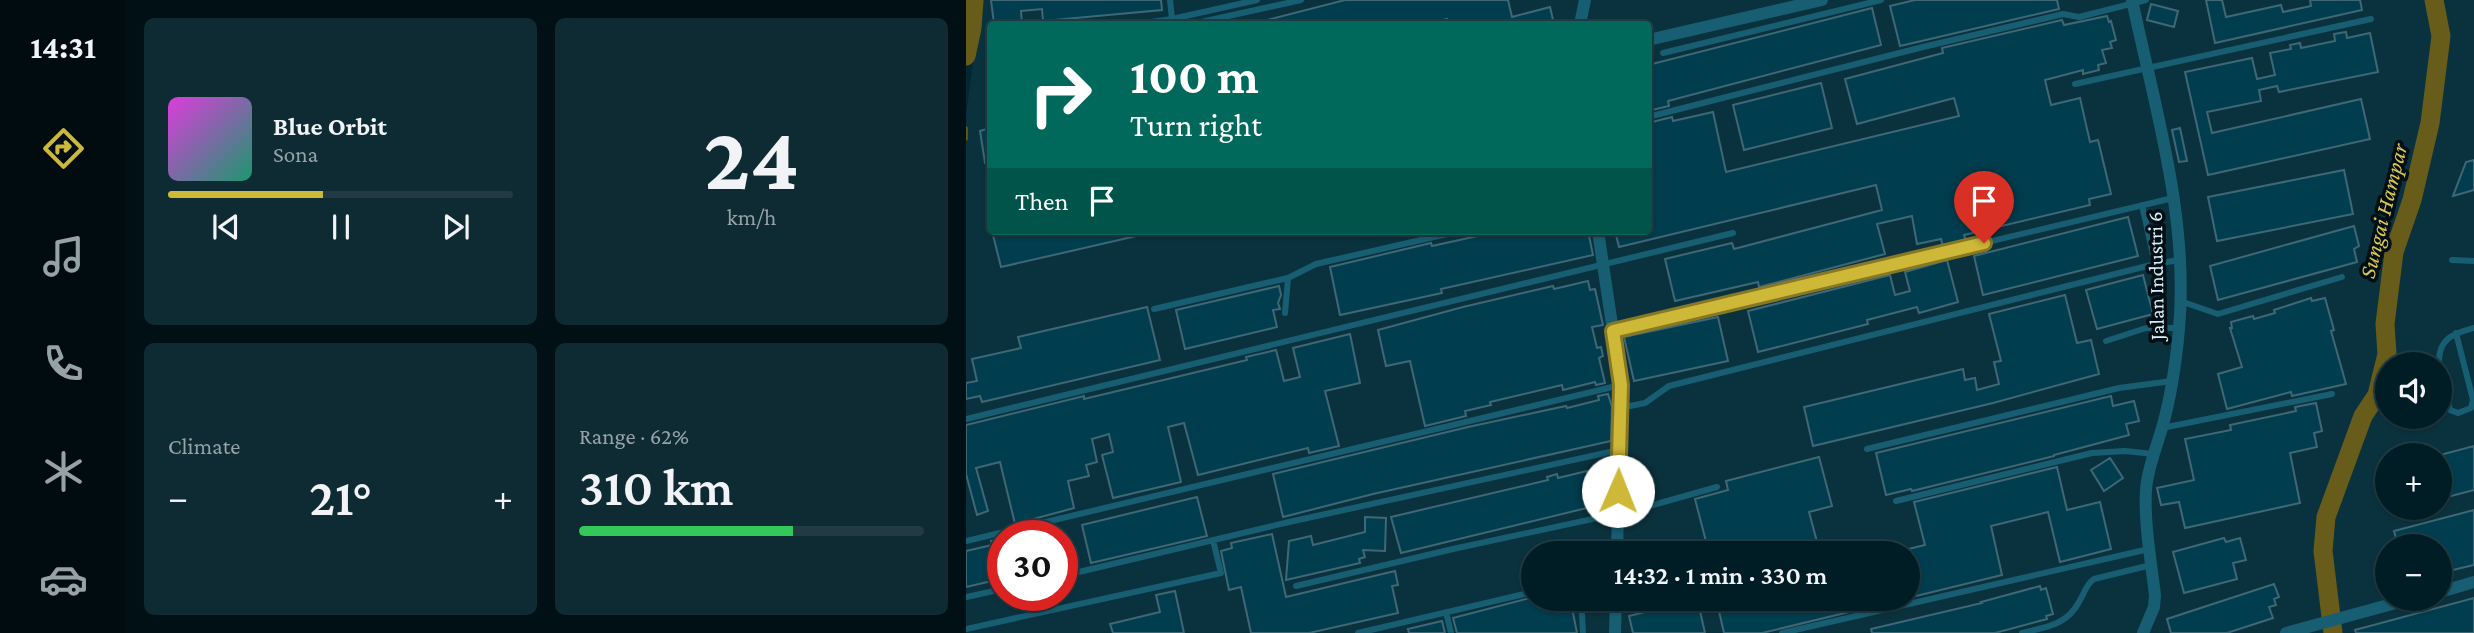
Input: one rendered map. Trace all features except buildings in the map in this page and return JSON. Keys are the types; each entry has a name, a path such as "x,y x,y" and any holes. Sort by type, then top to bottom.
{"street":[{"path":"1581,21 1585,0"},
{"path":"1652,39 1822,0"},
{"name":"Jalan Industri 6","path":"2137,1 2147,69 2174,198 2180,302 2172,381 2162,428 2152,454 2146,491 2155,595 2154,607 2143,633"},
{"path":"1599,235 1621,385 1617,541"},
{"path":"2452,588 2474,582"},
{"path":"2286,633 2375,608"},
{"path":"1615,633 1616,611"}],"lane":[{"path":"1170,0 1172,19"},
{"path":"1158,21 1257,0"},
{"path":"1206,21 1301,0"},
{"path":"1663,53 1881,0"},
{"path":"1652,116 1923,47 2063,14 2079,17 2137,1"},
{"path":"2075,84 2371,19"},
{"path":"1613,331 2174,198"},
{"path":"2143,205 2155,264"},
{"path":"966,419 1733,233"},
{"path":"1154,309 1288,278 1316,264 1443,235"},
{"path":"1620,408 1645,404 1669,386 2179,260"},
{"path":"2452,260 2474,261"},
{"path":"2180,302 2218,314 2342,277"},
{"path":"1285,313 1288,278"},
{"path":"2106,341 2146,328 2179,328"},
{"path":"2440,352 2440,346 2446,338 2474,328"},
{"path":"2452,411 2458,413 2471,408 2473,400 2456,333"},
{"path":"1867,449 2119,388 2172,381"},
{"path":"966,541 1621,385"},
{"path":"2162,428 2332,394"},
{"path":"1078,572 1619,450"},
{"path":"1896,501 2092,453 2125,451 2152,454"},
{"path":"1296,586 1639,509 1717,487"},
{"path":"966,629 1221,573 1213,540"},
{"path":"1782,633 2149,549"},
{"path":"2022,633 2064,621 2073,613 2088,583 2094,579 2151,565"},
{"path":"966,597 987,592"},
{"path":"1358,633 1521,595"},
{"path":"1582,611 1583,633"},
{"path":"1447,612 1451,633"}],"shaded area":[{"path":"981,0 2474,0 2474,633 966,633 966,116"}],"waterway":[{"path":"966,56 974,0"},
{"name":"Sungai Hampar","path":"2333,633 2323,551 2326,517 2363,416 2377,395 2387,354 2385,324 2394,252 2412,200 2430,123 2441,36 2434,0"},
{"path":"966,128 966,139"}],"route":[{"path":"1618,491 1621,385 1613,331 1984,243"}]}
